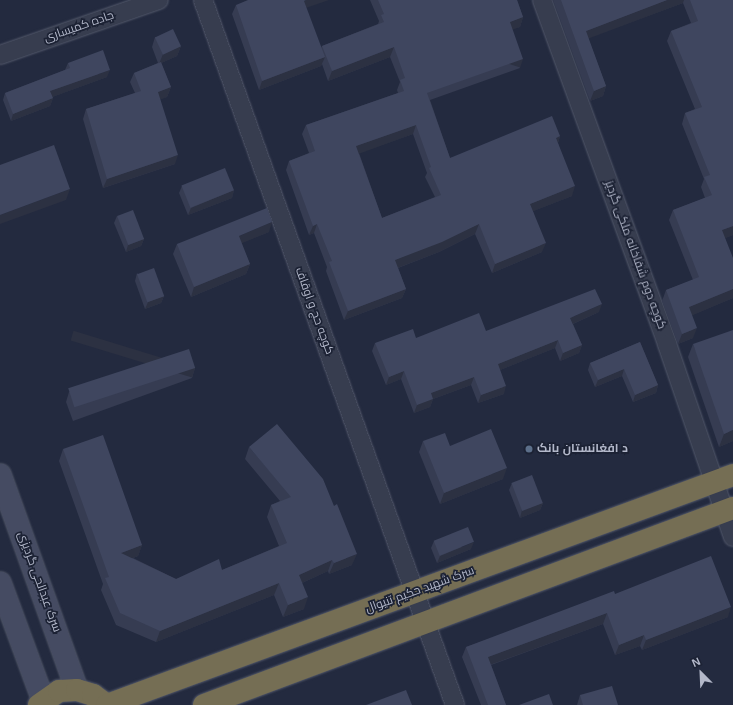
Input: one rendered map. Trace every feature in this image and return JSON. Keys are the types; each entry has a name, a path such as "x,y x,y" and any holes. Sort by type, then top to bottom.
{"highway":[{"name":"سرک شهید حکیم تنیوال","path":"107,705 733,475"},
{"path":"204,705 728,510"},
{"path":"41,703 59,691 77,690 93,695 107,705"}],"main road":[{"name":"سرک عبدالحی گردیزی","path":"0,475 77,690"},
{"path":"0,583 41,703"}],"street":[{"name":"جاده کمیساری","path":"0,55 159,0"},
{"name":"کوچه حج و اوقاف","path":"204,0 455,705"},
{"name":"کوچه دوم شفاخانه ملکی گردیز","path":"542,0 667,344 713,482 728,510 733,537"}],"building":[{"path":"248,0 306,0 304,1 325,57 262,81 236,5"},
{"path":"378,0 517,0 523,17 510,22 523,59 427,93 450,158 552,116 560,136 556,138 575,186 530,204 546,243 495,264 479,224 442,242 395,260 406,289 348,311 329,262 332,261 317,224 313,226 289,161 315,151 306,125 404,91 400,80 405,78 394,47 332,71 322,46 384,22 381,15 384,14","holes":["416,125 431,167 429,168 441,195 382,218 356,146"]},
{"path":"561,0 667,0 586,31 606,86 594,91"},
{"path":"690,0 733,0 733,226 722,230 733,258 733,289 689,307 697,328 682,334 666,290 699,277 673,210 712,195 704,177 710,175 685,113 702,107 671,31 698,21"},
{"path":"173,29 181,46 163,55 155,37"},
{"path":"103,50 110,70 50,91 53,98 13,114 5,93 70,68 68,63"},
{"path":"161,62 171,87 158,92 178,155 107,179 86,109 141,91 134,73"},
{"path":"54,145 70,189 0,215 0,165"},
{"path":"225,168 234,190 190,208 181,186"},
{"path":"267,208 272,222 239,236 250,264 194,287 177,244"},
{"path":"133,210 144,239 128,245 117,216"},
{"path":"154,268 164,296 147,302 137,274"},
{"path":"595,289 602,304 570,318 582,345 563,353 558,340 498,364 506,386 481,395 474,377 431,393 433,399 417,405 404,371 389,377 375,343 413,329 416,338 479,313 486,331"},
{"path":"733,330 733,430 724,434 693,344"},
{"path":"640,342 658,385 635,395 624,369 598,380 590,363"},
{"path":"189,349 195,368 74,407 68,388"},
{"path":"277,424 323,479 334,506 337,504 357,554 334,563 332,560 299,575 308,597 288,605 279,583 160,631 120,613 105,578 109,577 63,449 103,435 142,545 121,553 176,579 219,559 222,570 287,543 271,505 291,497 249,447"},
{"path":"491,429 507,468 444,493 423,441 445,433 450,446"},
{"path":"532,475 543,503 522,511 511,483"},
{"path":"468,527 474,542 440,556 434,541"},
{"path":"711,556 731,607 646,640 644,635 619,645 607,613 488,657 506,705 488,705 466,647 614,591 615,594"},
{"path":"612,686 618,705 583,705 580,695"},
{"path":"406,690 412,705 366,705"},
{"path":"549,694 553,705 519,705"}],"place":[{"name":"د افغانستان بانک","path":"529,449"}]}
